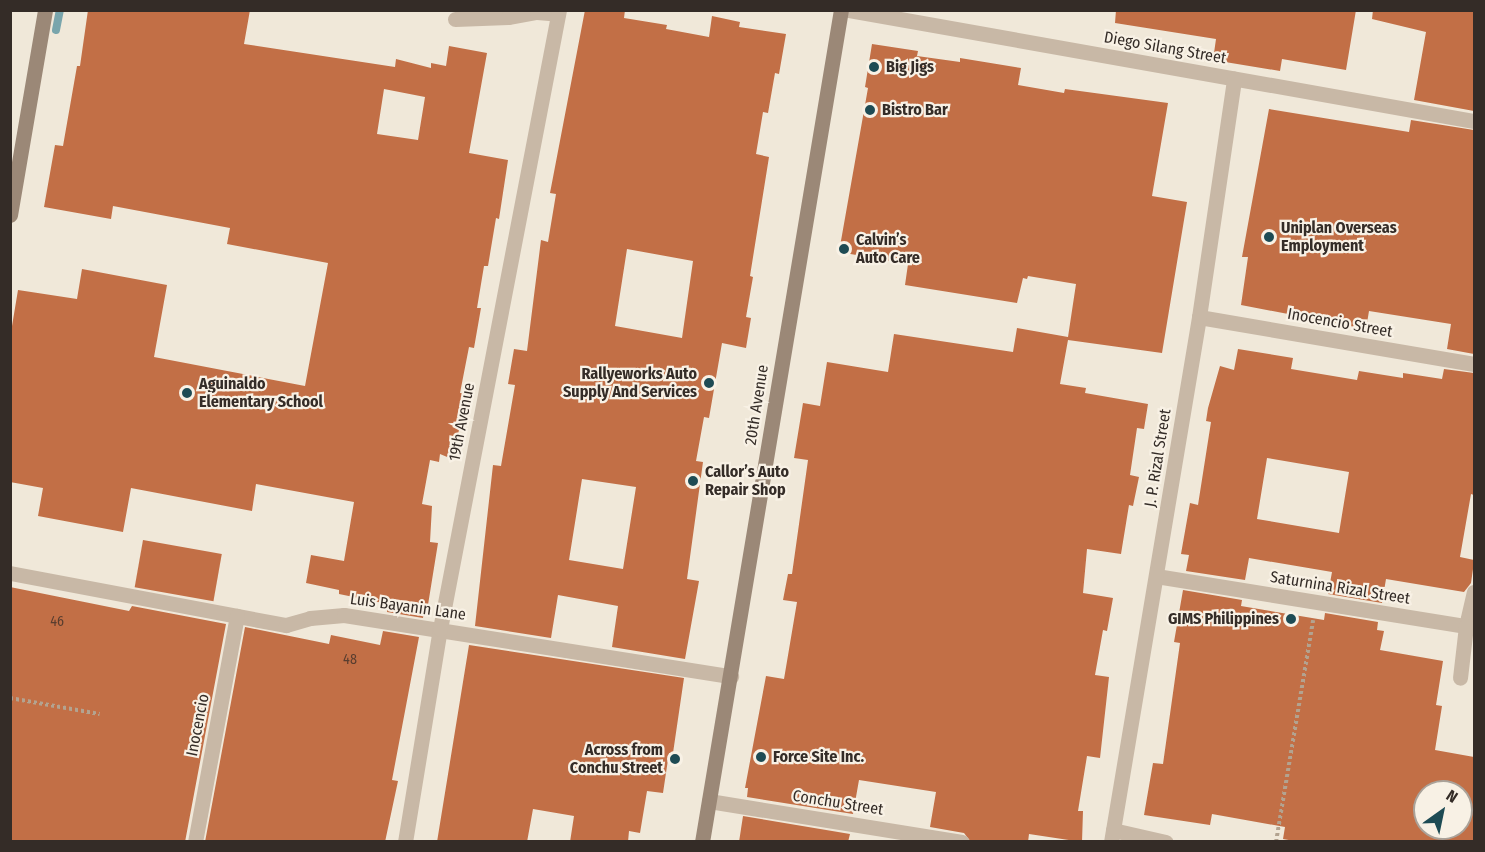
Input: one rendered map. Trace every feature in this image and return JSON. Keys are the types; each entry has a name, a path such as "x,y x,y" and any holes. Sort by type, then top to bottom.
{"main road":[{"path":"10,214 45,10"},
{"name":"20th Avenue","path":"702,842 841,10"}],"street":[{"name":"Diego Silang Street","path":"849,10 1474,121"},
{"path":"455,19 508,17 537,12 559,13"},
{"name":"19th Avenue","path":"405,842 440,629 559,13"},
{"name":"J. P. Rizal Street","path":"1112,836 1199,318 1234,79"},
{"name":"Inocencio Street","path":"1199,318 1474,364"},
{"name":"Luis Bayanin Lane","path":"10,573 286,625 310,618 344,615 731,676"},
{"name":"Saturnina Rizal Street","path":"1156,576 1466,626"},
{"path":"1460,678 1466,626 1474,592"},
{"name":"Inocencio","path":"195,842 237,616"},
{"name":"Conchu Street","path":"709,801 962,842"},
{"path":"1112,836 1166,842"}],"path":[{"path":"1276,842 1316,602"},
{"path":"10,698 100,714"}],"building":[{"path":"88,10 250,10 244,44 395,67 396,59 431,68 431,63 446,66 449,46 487,53 469,153 508,160 499,219 496,218 488,266 484,266 477,308 481,308 474,348 469,347 460,393 464,393 452,459 440,454 439,462 430,460 422,504 432,506 430,542 438,543 427,611 424,610 423,618 387,612 388,604 339,594 339,590 306,583 311,555 344,561 354,502 256,484 252,511 131,488 123,532 38,516 43,488 10,482 10,338 18,290 77,299 82,269 167,285 154,357 305,386 328,263 227,244 230,228 113,206 111,219 44,207 55,145 63,146 77,66 80,66","holes":["384,89 425,97 418,140 377,134"]},
{"path":"585,10 625,10 624,18 667,25 666,29 709,37 712,16 740,22 739,27 786,34 779,74 775,73 768,113 763,112 756,154 769,157 750,276 753,277 746,317 751,318 746,348 722,343 709,418 704,417 696,461 703,462 687,579 699,581 685,659 612,647 618,606 558,595 551,638 475,626 493,465 501,466 515,385 508,384 514,349 527,351 541,240 548,242 556,194 550,193","holes":["627,249 693,261 682,338 615,326","582,479 636,487 623,569 569,560"]},
{"path":"1116,10 1356,10 1346,70 1282,59 1280,71 1213,60 1216,39 1115,23"},
{"path":"1373,10 1474,10 1474,111 1414,100 1426,32 1372,19"},
{"path":"872,44 918,51 917,56 960,62 960,58 1021,68 1018,85 1064,93 1065,89 1168,103 1152,196 1187,202 1162,353 1068,340 1060,384 1086,388 1085,393 1148,404 1144,429 1137,428 1130,475 1139,477 1133,506 1129,505 1121,554 1087,549 1083,593 1113,598 1107,631 1103,630 1095,675 1109,677 1100,758 1087,756 1078,811 1083,811 1082,842 1029,834 1028,842 971,842 964,833 930,827 936,792 859,780 853,814 747,797 748,788 745,788 766,676 784,679 797,602 783,600 788,574 792,574 808,460 794,458 803,403 820,406 827,362 888,372 894,334 1013,352 1017,328 1068,337 1076,284 1028,276 1027,279 1023,278 1017,303 905,285 908,264 839,252 868,88 865,87"},
{"path":"1269,109 1409,132 1411,120 1474,130 1474,354 1447,349 1451,324 1369,311 1366,329 1241,305 1248,257 1242,257"},
{"path":"1238,349 1293,358 1291,369 1357,380 1359,371 1403,378 1403,373 1442,379 1444,369 1474,373 1474,495 1471,494 1460,557 1474,560 1474,562 1471,583 1464,592 1386,579 1382,603 1328,594 1332,572 1249,558 1245,580 1186,571 1189,555 1181,554 1190,503 1198,505 1211,422 1206,421 1208,408 1220,366 1234,370","holes":["1267,458 1349,472 1339,533 1257,519"]},
{"path":"143,540 222,554 213,601 135,587"},
{"path":"10,587 129,611 132,606 226,624 185,842 10,842"},
{"path":"1183,590 1242,600 1241,606 1324,620 1325,613 1378,622 1377,630 1384,631 1380,650 1443,661 1436,705 1442,706 1435,750 1474,757 1474,842 1300,842 1283,839 1285,827 1212,814 1210,825 1144,815 1153,763 1163,764 1180,643 1174,642"},
{"path":"245,627 329,644 331,635 380,645 383,631 419,637 392,780 398,781 385,842 205,842"},
{"path":"469,645 684,678 673,753 669,753 663,793 647,791 640,833 629,831 628,842 570,842 574,816 533,809 527,842 437,842"},
{"path":"743,816 850,834 848,842 739,842"}],"waterway":[{"path":"56,30 60,10"}],"place":[{"name":"Big Jigs","path":"874,67"},
{"name":"Bistro Bar","path":"870,110"},
{"name":"Uniplan Overseas Employment","path":"1269,237"},
{"name":"Calvin’s Auto Care","path":"844,249"},
{"name":"Rallyeworks Auto Supply And Services","path":"709,383"},
{"name":"Aguinaldo Elementary School","path":"187,393"},
{"name":"Callor’s Auto Repair Shop","path":"693,481"},
{"name":"GIMS Philippines","path":"1291,619"},
{"name":"Force Site Inc.","path":"761,757"},
{"name":"Across from Conchu Street","path":"675,759"}]}
